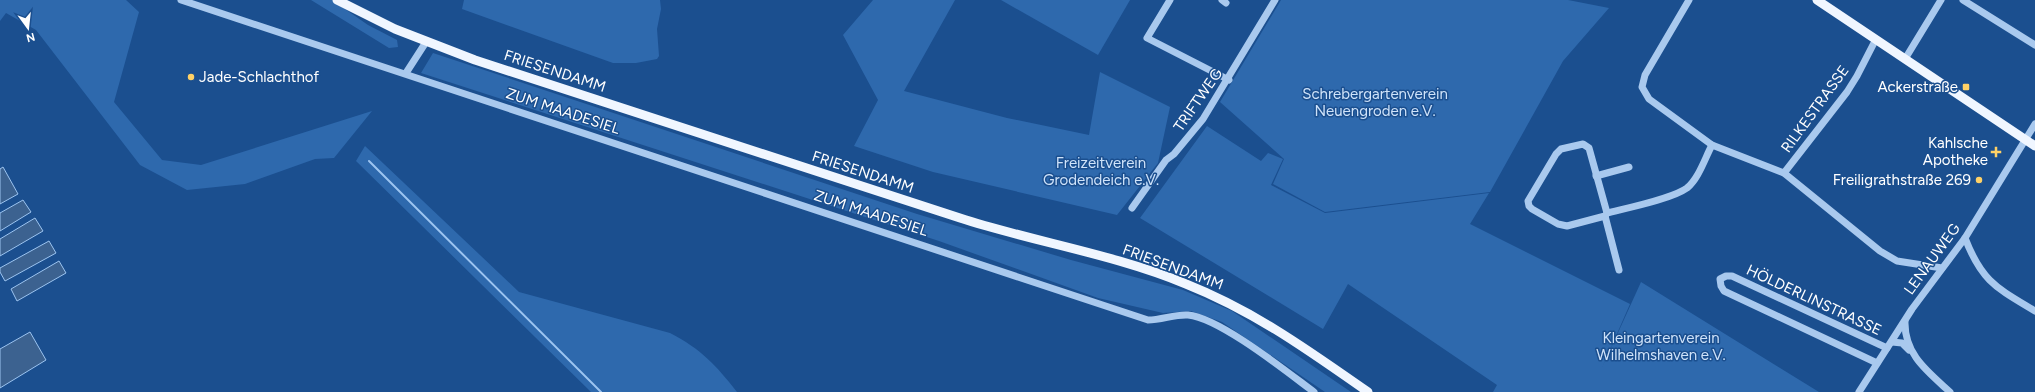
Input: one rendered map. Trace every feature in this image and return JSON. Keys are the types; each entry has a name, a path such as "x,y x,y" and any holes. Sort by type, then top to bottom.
{"main road":[{"name":"FRIESENDAMM","path":"337,0 426,42 988,227 1130,264 1184,283 1244,310 1313,353 1368,392"},
{"path":"1817,0 2035,146"}],"street":[{"name":"ZUM MAADESIEL","path":"181,0 406,73 1148,320 1179,316 1195,317 1235,336 1314,392"},
{"path":"1170,0 1147,38 1228,80"},
{"name":"TRIFTWEG","path":"1132,208 1166,160 1174,154 1204,119 1275,0"},
{"path":"1689,0 1645,75 1642,87 1648,99 1712,145 1784,173 1880,251 1897,261 1942,268"},
{"path":"1905,58 1941,0"},
{"path":"1963,0 2035,45"},
{"name":"RILKESTRASSE","path":"1784,173 1847,92 1876,39"},
{"path":"406,73 426,42"},
{"name":"LENAUWEG","path":"1859,392 1905,320 1965,238 2035,124"},
{"path":"1619,270 1606,215 1588,148 1583,144 1561,150 1550,163 1528,201 1529,206 1558,224 1567,226 1606,215 1676,194 1687,187 1695,177 1712,145"},
{"path":"1596,176 1629,167"},
{"path":"1965,238 1972,256 1984,276 2003,293 2035,311"},
{"name":"HÖLDERLINSTRASSE","path":"1877,363 1724,290 1721,286 1720,279 1726,276 1732,276 1889,345"},
{"path":"1905,320 1905,333 1912,353"},
{"path":"1889,345 1902,343 1912,353 1919,364 1950,392"}],"green space":[{"path":"0,0 126,0 139,12 114,102 162,160 201,165 372,111 334,158 315,159 245,184 187,190 140,165 36,30 6,13 0,21"},
{"path":"311,0 332,0 368,25 397,40 398,47 389,48"},
{"path":"464,0 660,0 661,9 657,29 659,56 657,59 636,63 613,63 462,9"},
{"name":"Freizeitverein Grodendeich e.V.","path":"873,0 955,0 904,91 1007,118 1089,135 1100,72 1170,107 1158,163 1117,215 933,172 854,146 878,100 843,35"},
{"path":"1001,0 1130,0 1098,55"},
{"name":"Schrebergartenverein Neuengroden e.V.","path":"1281,0 1568,0 1609,8 1563,61 1490,192 1325,212 1273,184 1284,159 1220,102"},
{"path":"433,53 917,214 1071,260 1183,290 1232,311 1351,392 1325,392 1222,322 1191,311 1163,313 1098,298 939,241 421,73"},
{"name":"Kleingartenverein Wilhelmshaven e.V.","path":"1207,126 1261,161 1268,153 1283,159 1271,185 1325,213 1489,193 1470,224 1630,304 1602,368 1641,282 1819,392 1493,392 1497,385 1348,284 1323,329 1140,218"},
{"path":"365,146 519,292 670,333 691,345 707,358 737,392 591,392 356,161"}],"shaded area":[{"path":"3,167 18,194 0,204 0,169"},
{"path":"23,200 31,212 0,231 0,213"},
{"path":"35,218 43,231 0,256 0,239"},
{"path":"49,241 56,253 5,281 0,272 0,268"},
{"path":"59,261 66,273 17,301 11,289"},
{"path":"30,332 46,360 0,388 0,349"}],"waterway":[{"path":"369,161 601,392"}],"place":[{"name":"Jade-Schlachthof","path":"191,77"},
{"name":"Ackerstraße","path":"1966,87"},
{"name":"Kahlsche Apotheke","path":"1996,152"},
{"name":"Freiligrathstraße 269","path":"1979,180"}]}
